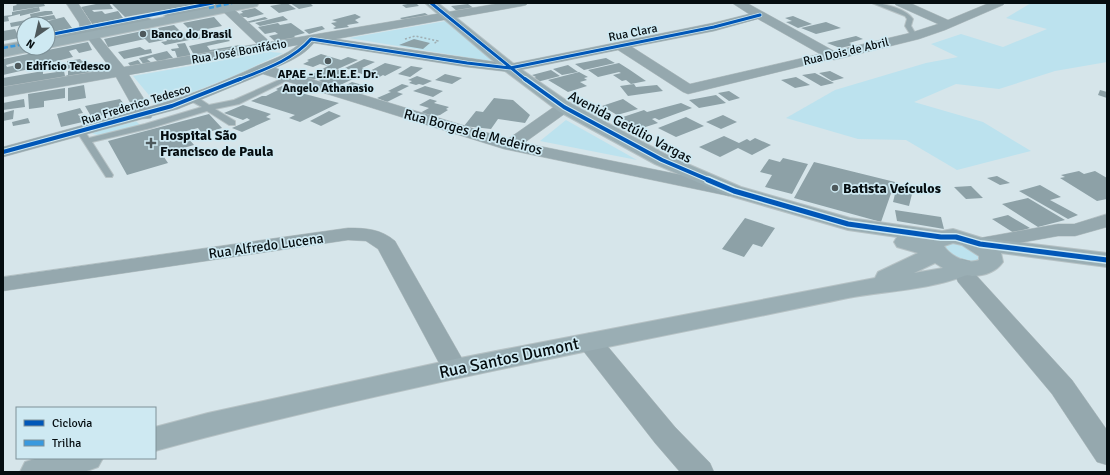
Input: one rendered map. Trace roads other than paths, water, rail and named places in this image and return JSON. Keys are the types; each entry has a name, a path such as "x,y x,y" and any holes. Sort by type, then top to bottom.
{"main road":[{"path":"59,36 222,5 253,3"},
{"path":"431,3 510,68"},
{"path":"3,44 16,42"},
{"path":"3,53 16,50"},
{"name":"Avenida Getúlio Vargas","path":"510,68 564,107 662,160 734,191 848,224 939,245"},
{"path":"1073,235 1087,255 1103,263"},
{"path":"1103,263 992,255 956,237 939,245 944,259 973,269 981,268 992,255 1033,251 1103,263"},
{"name":"Rua Santos Dumont","path":"866,287 939,245"},
{"path":"992,255 1033,251"},
{"name":"Rua Santos Dumont","path":"156,439 208,425 455,369 866,287 936,277 952,273 962,266"},
{"path":"36,472 83,459"}],"street":[{"path":"72,3 89,31 120,72 145,115"},
{"name":"Rua José Bonifácio","path":"3,92 522,3"},
{"path":"738,3 834,56"},
{"path":"900,3 948,24"},
{"name":"Rua Dois de Abril","path":"621,46 688,89 834,56 914,36 999,3"},
{"path":"222,5 266,47"},
{"name":"Rua Clara","path":"510,68 621,46 760,15"},
{"name":"Avenida Getúlio Vargas","path":"311,39 510,68"},
{"name":"Rua Frederico Tedesco","path":"3,152 84,136 194,99 262,70 302,49 311,39"},
{"path":"3,48 16,46"},
{"name":"Rua Borges de Medeiros","path":"262,70 510,145 734,191"},
{"path":"510,145 564,107"},
{"path":"1033,251 1107,220"},
{"path":"992,255 1058,230 1073,235"},
{"name":"Rua Alfredo Lucena","path":"3,284 348,234 367,234 379,238 387,246 455,369"},
{"path":"962,266 966,277 1062,387 1107,453"},
{"path":"590,342 665,435 699,472"}],"lane":[{"path":"875,3 907,15 910,19 908,26 914,36"},
{"path":"109,175 84,136 148,126 208,108 236,102 288,78"},
{"path":"194,99 232,123"}],"place":[{"name":"Banco do Brasil","path":"143,34"},
{"name":"APAE - E.M.E.E. Dr. Angelo Athanasio","path":"328,61"},
{"name":"Edifício Tedesco","path":"18,66"},
{"name":"Hospital São Francisco de Paula","path":"151,143"},
{"name":"Batista Veículos","path":"835,188"}]}
